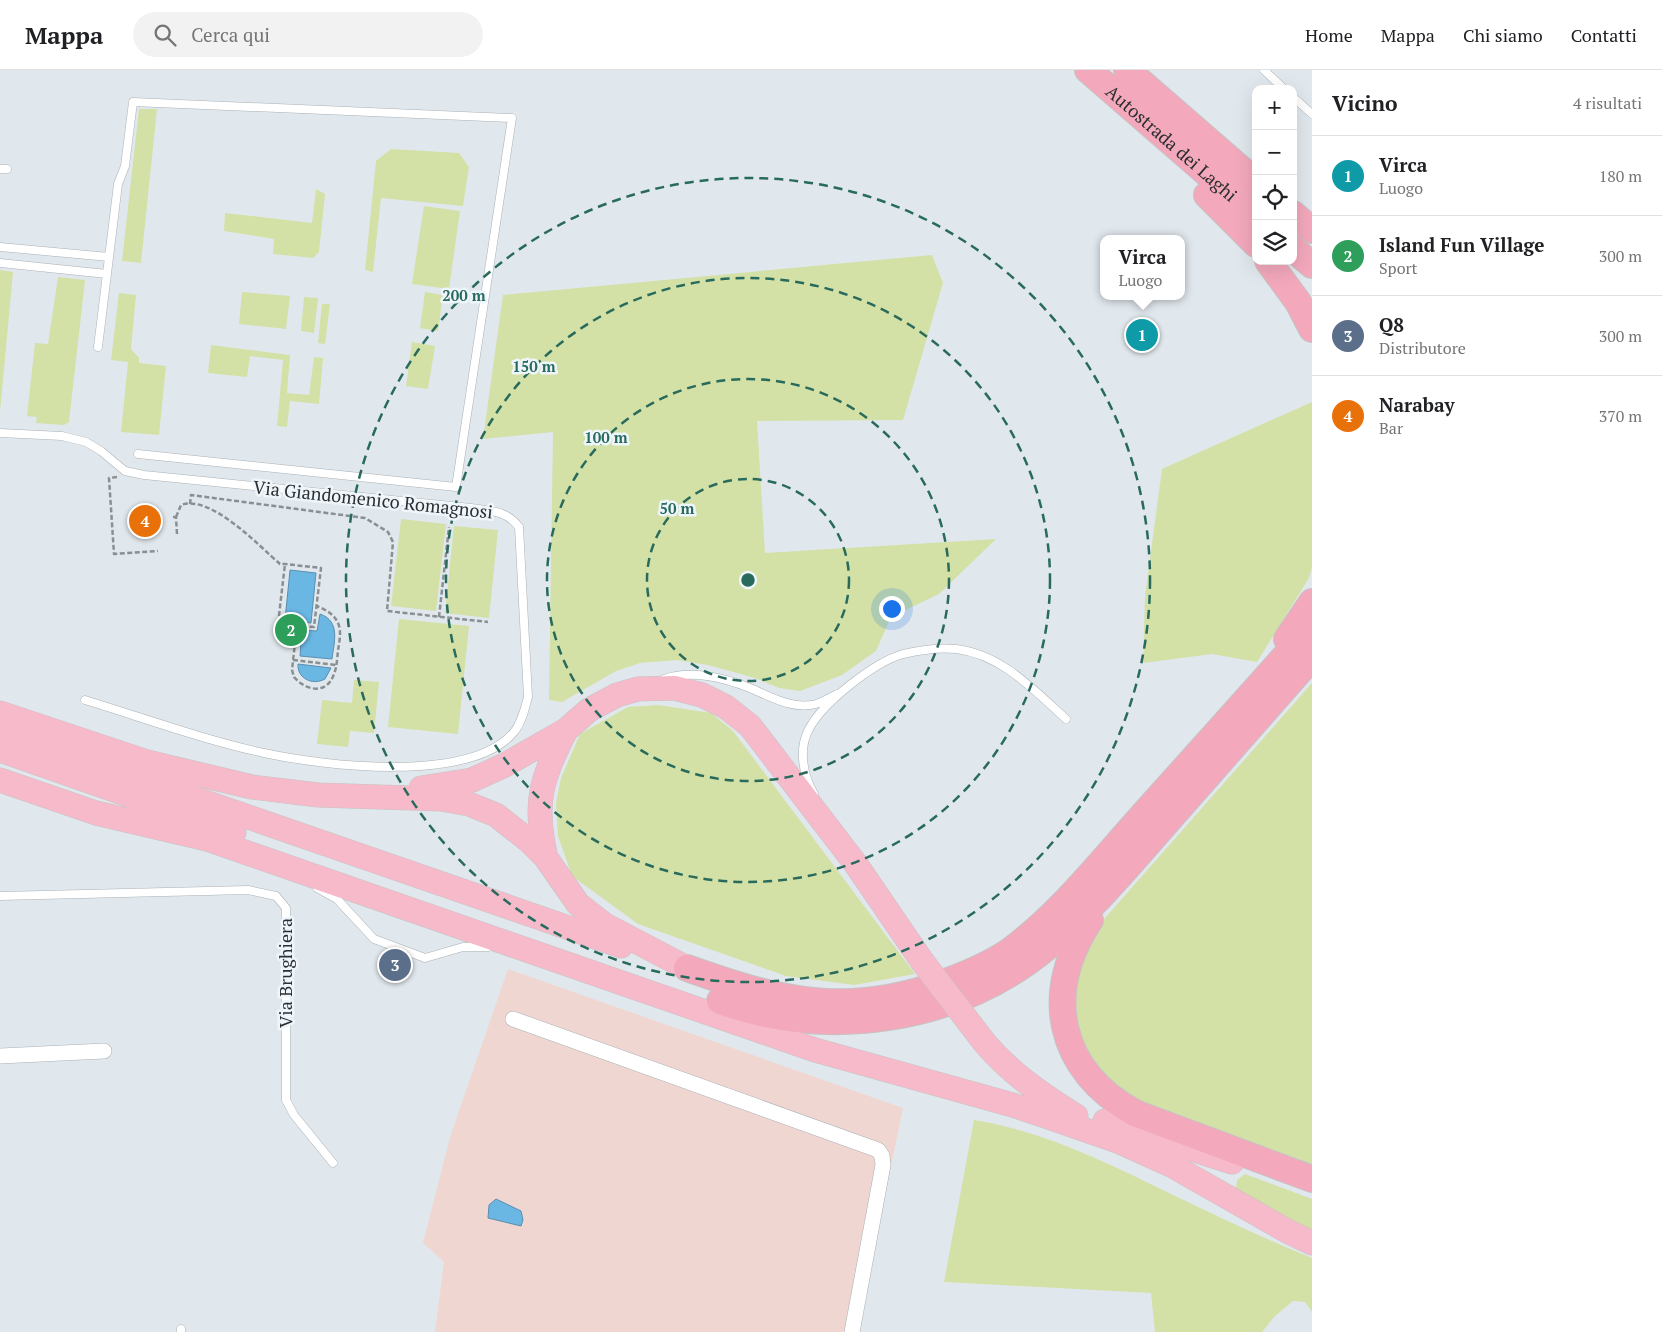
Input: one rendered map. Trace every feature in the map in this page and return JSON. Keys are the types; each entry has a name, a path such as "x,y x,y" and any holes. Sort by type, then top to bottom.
{"highway":[{"name":"Autostrada dei Laghi","path":"1088,70 1252,213"},
{"name":"Autostrada dei Laghi","path":"1127,70 1252,179"},
{"path":"1123,101 1202,190 1252,240"},
{"path":"1297,252 1312,265"},
{"path":"1271,265 1298,302 1312,329"},
{"path":"1213,738 1312,602"},
{"path":"0,730 749,990 791,999 830,1003 880,1000 919,992 966,975 1009,951 1058,910 1312,626"},
{"path":"0,750 744,1010 831,1023 884,1020 925,1010 972,993 1022,966 1072,926 1117,878 1312,657"},
{"path":"1282,692 1312,666"},
{"path":"344,796 440,786 472,780 505,765 566,730 589,710 617,695 638,689 674,688 702,695 726,707 744,721 855,863 922,961 984,1042 1011,1071 1045,1098 1120,1142"},
{"path":"0,696 218,773 252,787"},
{"path":"0,712 147,762 252,787 290,793 440,798 469,804 496,815 530,842 546,858 559,880 585,909 605,925 687,968"},
{"path":"546,858 539,817 540,795 546,771 566,730"},
{"path":"0,767 815,1050 1016,1106 1120,1142 1171,1165 1287,1231 1312,1243"},
{"path":"0,780 96,813 207,839"},
{"path":"1117,878 1076,941 1064,978 1062,999 1064,1020 1069,1040 1085,1072 1108,1095 1134,1114 1312,1179"},
{"path":"1060,1106 1312,1190"}],"street":[{"path":"513,1019 878,1150 882,1156 883,1165 852,1332"},
{"path":"0,1056 104,1050"}],"lane":[{"path":"1264,70 1280,85"},
{"path":"1297,101 1312,114"},
{"path":"98,347 118,184 125,166 133,102 512,118 456,487 138,454"},
{"path":"0,247 109,257"},
{"path":"0,263 107,274"},
{"name":"Via Giandomenico Romagnosi","path":"0,433 62,436 86,442 128,471 144,475 471,508 499,512 511,516 519,527 528,697 522,716 514,731 500,744 476,755 445,763 389,767 318,761 264,753 85,700"},
{"path":"855,863 812,791 804,770 803,750 809,729 844,691 874,669 902,655 932,649 956,649 983,655 1004,667 1066,719"},
{"path":"638,689 675,675 707,676 729,681 750,688 772,699 796,705 816,704 844,691"},
{"path":"261,858 337,899 374,939 425,958 473,946 549,958"},
{"name":"Via Brughiera","path":"0,896 248,890 276,896 286,908 286,1100 294,1115 333,1163"}],"path":[{"path":"128,471 122,477 109,478 114,554 158,551"},
{"path":"190,504 191,496 365,518 388,532 393,542 387,611 488,622"},
{"path":"177,534 174,517 181,505 201,506 222,516 246,533 280,564 285,564 321,568 314,627 278,624 285,564"},
{"path":"439,617 450,526"},
{"path":"297,626 293,660 294,677 299,684 315,689 330,683 336,665 340,627 333,615 317,606"},
{"path":"293,660 336,665"}],"shaded area":[{"path":"508,969 903,1108 857,1332 435,1332 444,1262 423,1243 450,1137"}],"green space":[{"path":"139,109 157,109 141,263 122,261"},
{"path":"391,149 459,153 469,167 463,206 381,198 373,272 365,270 376,161"},
{"path":"316,189 325,194 319,252 313,258 273,254 274,239 224,231 225,213 312,223"},
{"path":"424,206 460,211 449,289 412,284"},
{"path":"932,255 943,283 903,420 757,421 765,553 996,539 939,594 891,617 876,651 842,675 800,691 779,688 755,678 708,665 677,660 640,663 616,671 562,702 549,700 553,432 483,439 503,295"},
{"path":"0,270 13,272 0,412"},
{"path":"58,277 85,280 69,422 64,425 36,423 37,417 27,416 35,343 48,344"},
{"path":"242,292 290,296 286,329 239,324"},
{"path":"425,292 443,295 438,331 420,328"},
{"path":"119,293 136,295 131,349 139,358 139,363 166,366 159,435 121,432 128,362 111,360"},
{"path":"304,297 318,298 314,333 301,331"},
{"path":"322,304 330,304 325,344 318,343"},
{"path":"412,342 435,346 428,389 406,386"},
{"path":"211,345 290,355 287,393 309,395 314,357 323,358 319,404 290,401 287,427 277,426 283,360 250,356 247,377 208,373"},
{"path":"1312,402 1312,567 1309,578 1257,662 1212,654 1143,663 1145,596 1162,469"},
{"path":"401,519 446,524 436,611 391,606"},
{"path":"454,526 498,530 489,618 445,613"},
{"path":"399,619 469,626 458,734 388,727"},
{"path":"354,680 379,682 374,733 350,731 348,747 317,744 322,700 352,703"},
{"path":"1312,683 1312,1168 1123,1097 1093,1070 1072,1027 1076,951"},
{"path":"658,705 711,713 733,731 915,974 854,985 786,976 638,924 572,876 558,836 556,803 561,778 580,734 628,707"},
{"path":"974,1120 1026,1132 1076,1150 1125,1171 1242,1228 1312,1258 1312,1312 1305,1302 1293,1301 1274,1317 1262,1332 1155,1332 1151,1293 944,1282"},
{"path":"1245,1174 1312,1199 1312,1234 1239,1193 1236,1188 1237,1180"}],"water":[{"path":"290,570 316,573 311,623 285,620"},
{"path":"320,614 327,617 334,627 335,640 332,659 300,656 302,630 317,631"},
{"path":"298,664 331,668 325,679 315,682 303,677 298,669"},
{"path":"496,1199 521,1211 523,1220 521,1226 488,1218 489,1205"}],"place":[{"name":"Virca","path":"1142,335"},
{"name":"Narabay","path":"145,521"},
{"name":"Island Fun Village","path":"291,630"},
{"name":"Q8","path":"395,965"}]}
